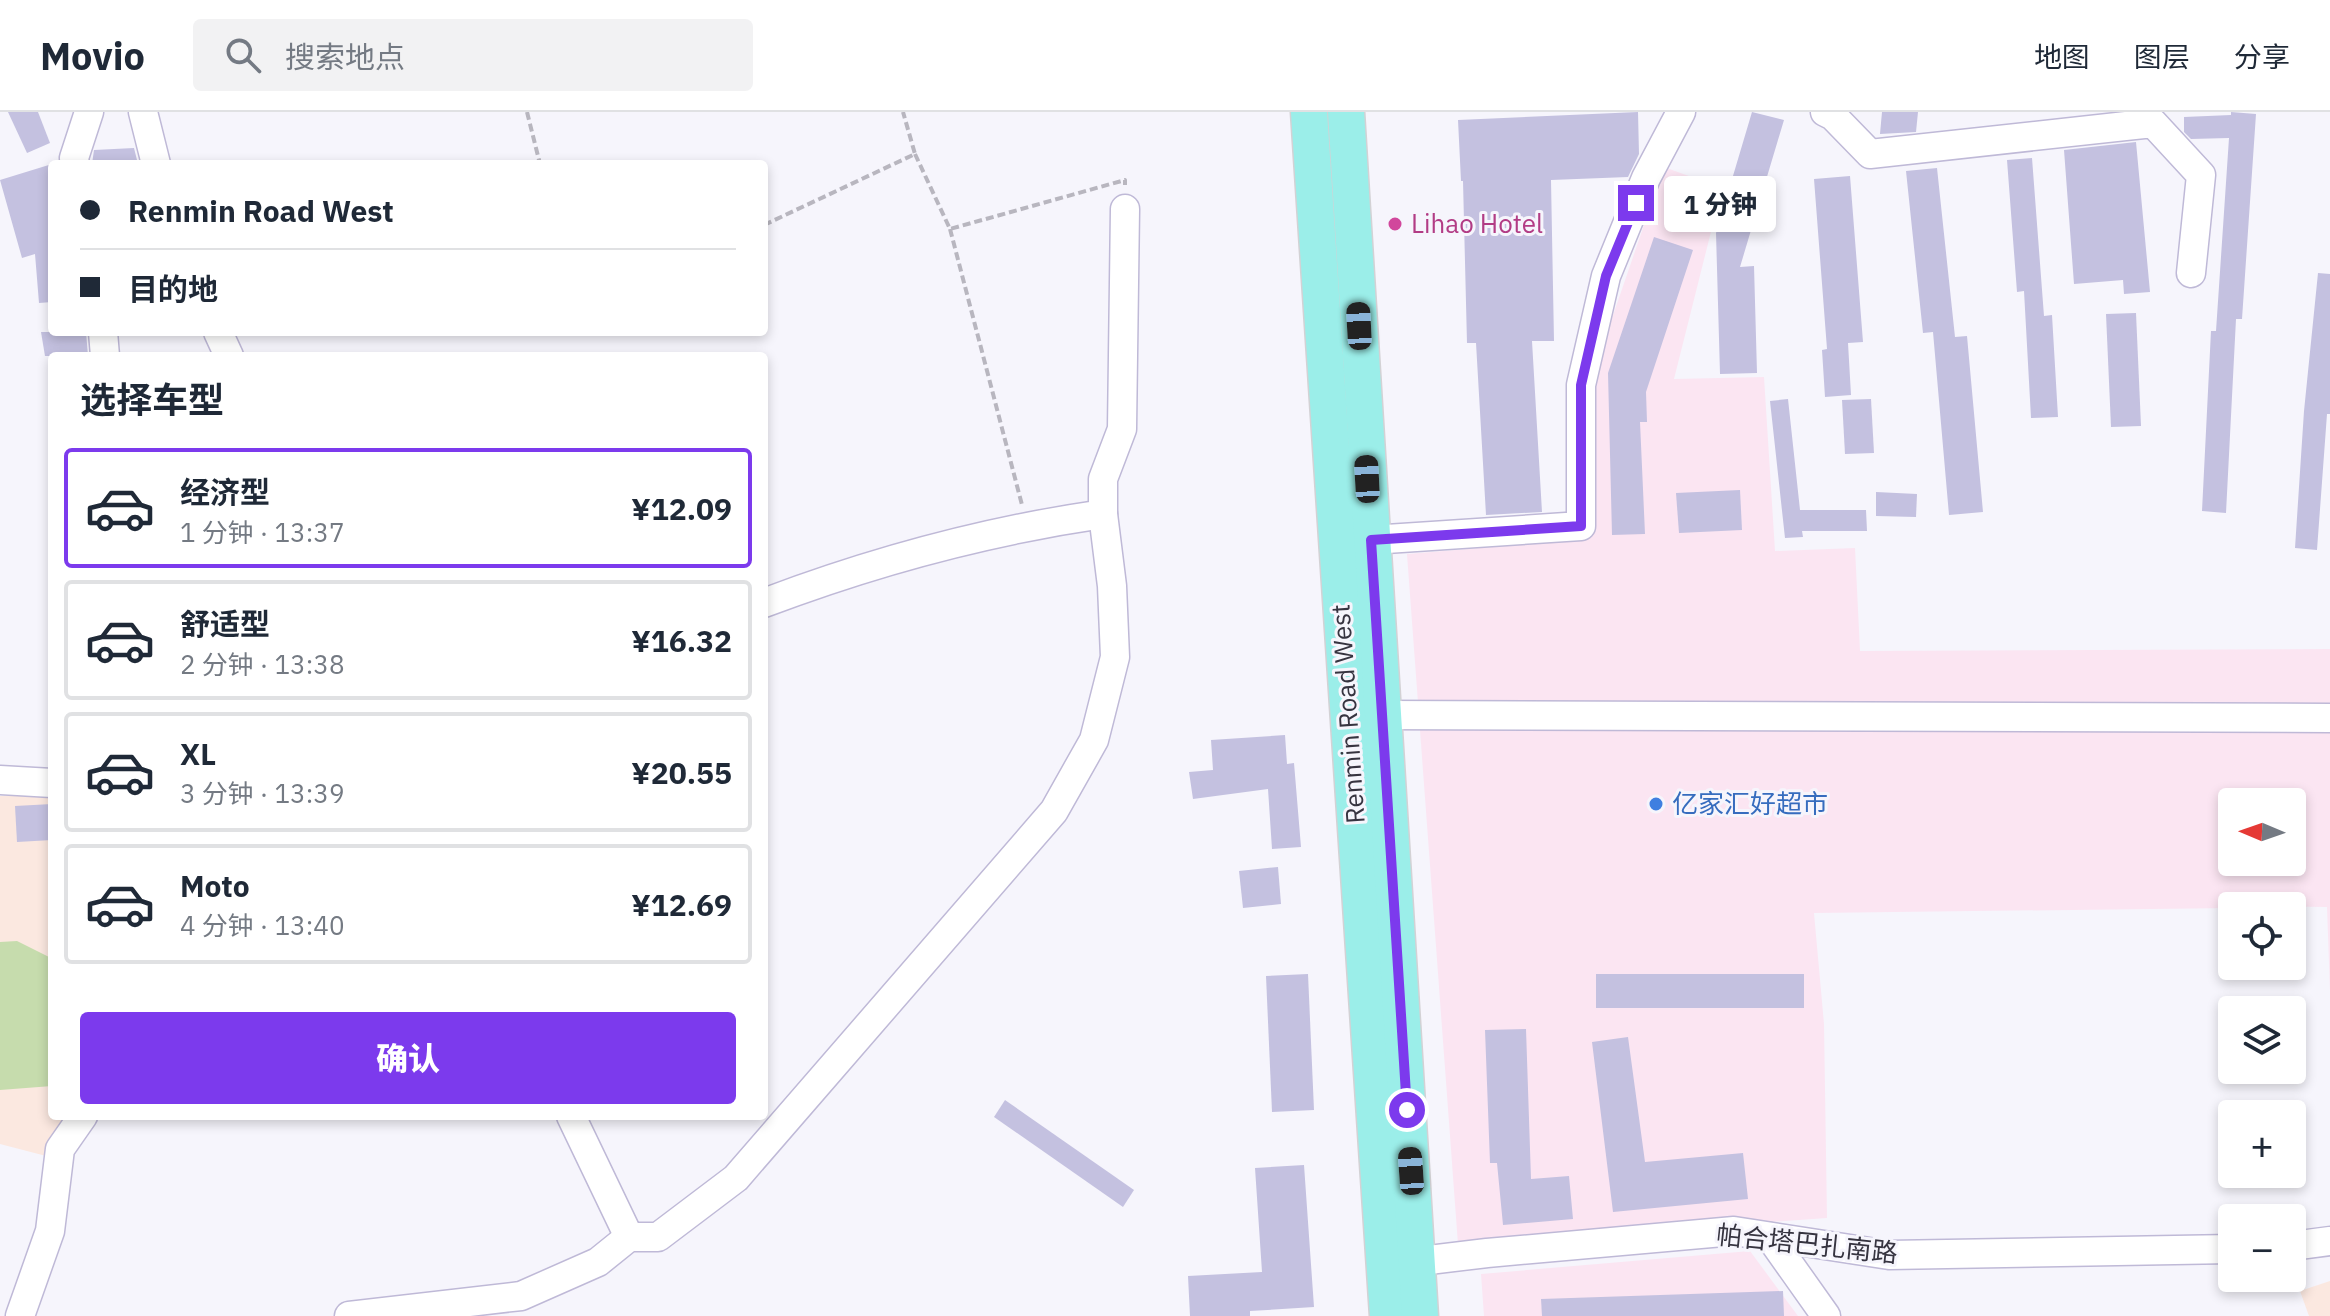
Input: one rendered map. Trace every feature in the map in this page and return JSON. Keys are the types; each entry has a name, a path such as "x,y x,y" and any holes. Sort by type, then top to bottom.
{"main road":[{"name":"Renmin Road West","path":"1309,112 1401,1264 1420,1316"},
{"name":"Renmin Road West","path":"1346,112 1381,715 1401,1264 1388,1316"}],"street":[{"path":"74,160 89,112"},
{"path":"143,112 155,160"},
{"path":"1371,540 1581,526 1581,385 1606,276 1646,178 1681,112"},
{"path":"1825,112 1833,116 1870,154 2153,123 2201,175 2191,273"},
{"path":"349,1316 521,1296 598,1262 629,1237 658,1237 736,1178 1054,811 1094,740 1115,657 1103,479 1122,429 1125,209"},
{"path":"768,601 843,573 940,546 1028,526 1103,514"},
{"path":"1381,715 2330,718"},
{"path":"0,780 48,783"},
{"path":"20,1316 50,1231 60,1149 80,1120"},
{"path":"573,1120 629,1237"},
{"name":"帕合塔巴扎南路","path":"1401,1264 1487,1253 1734,1231 1889,1255 2218,1249"},
{"path":"1770,1237 1826,1316"},
{"path":"2306,1244 2330,1241"}],"path":[{"path":"527,112 539,160"},
{"path":"903,112 915,154 950,229 1028,526"},
{"path":"768,223 915,154"},
{"path":"950,229 1125,180 1125,209"}],"shaded area":[{"path":"1664,167 1722,188 1674,379 1764,377 1775,551 1855,548 1860,651 2330,649 2330,991 2327,907 2306,907 2306,892 2218,892 2218,908 1814,913 1824,1024 1827,1218 1458,1244 1407,554 1589,539 1588,388"},
{"path":"48,794 48,1120 64,1120 50,1157 0,1144 0,796"},
{"path":"1750,1251 1798,1316 1484,1316 1481,1274"},
{"path":"2330,1281 2330,1316 2309,1316 2300,1292 2306,1292 2306,1289"}],"green space":[{"path":"17,941 48,956 48,1086 0,1090 0,942"}],"building":[{"path":"8,112 38,112 50,143 27,153"},
{"path":"1638,112 1639,154 1628,177 1551,180 1554,341 1532,341 1542,512 1486,515 1476,343 1467,343 1463,181 1458,120"},
{"path":"1752,112 1784,120 1740,267 1754,266 1757,373 1720,374 1716,233"},
{"path":"1882,112 1918,112 1916,132 1880,134"},
{"path":"2231,112 2256,114 2242,319 2236,319 2226,513 2202,511 2211,331 2216,331 2229,138 2191,139 2184,132 2184,117 2231,115"},
{"path":"2136,142 2150,292 2124,294 2123,280 2074,284 2064,150"},
{"path":"134,148 137,160 93,160 94,150"},
{"path":"2032,158 2044,316 2052,315 2058,417 2031,418 2024,291 2017,292 2007,160"},
{"path":"48,165 48,302 39,303 35,254 22,258 0,180"},
{"path":"1937,168 1955,337 1967,336 1983,512 1949,515 1933,332 1923,333 1906,171"},
{"path":"1850,176 1863,342 1848,343 1851,395 1825,397 1822,350 1827,349 1814,179"},
{"path":"1654,237 1693,250 1646,392 1647,422 1640,422 1645,534 1612,535 1608,373"},
{"path":"2318,273 2330,274 2330,414 2327,414 2317,550 2295,548 2304,411"},
{"path":"2136,313 2141,426 2111,427 2106,314"},
{"path":"41,332 48,332 48,336 86,336 88,352 48,352 45,356"},
{"path":"1788,399 1800,510 1866,510 1867,531 1802,531 1803,537 1785,538 1770,401"},
{"path":"1871,399 1874,453 1845,454 1842,400"},
{"path":"1740,490 1742,530 1679,533 1676,493"},
{"path":"1876,492 1917,494 1916,517 1876,516"},
{"path":"1285,735 1287,764 1294,763 1301,847 1272,849 1268,789 1193,799 1189,772 1213,770 1211,740"},
{"path":"48,804 48,840 17,842 15,806"},
{"path":"1278,867 1281,904 1243,908 1239,871"},
{"path":"1308,974 1314,1110 1272,1112 1266,976"},
{"path":"1596,974 1804,974 1804,1008 1596,1008"},
{"path":"1526,1029 1531,1179 1569,1176 1573,1219 1503,1225 1497,1163 1490,1163 1485,1030"},
{"path":"1628,1037 1645,1162 1743,1153 1748,1199 1613,1212 1592,1042"},
{"path":"1005,1100 1134,1190 1123,1207 994,1117"},
{"path":"1304,1165 1314,1307 1250,1311 1250,1316 1190,1316 1188,1276 1262,1272 1255,1168"},
{"path":"1783,1291 1784,1316 1542,1316 1541,1299"}],"place":[{"name":"Lihao Hotel","path":"1395,224"},
{"name":"亿家汇好超市","path":"1656,804"}],"route":[{"path":"1407,1110 1371,540 1581,526 1581,385 1606,276 1636,203"}]}
